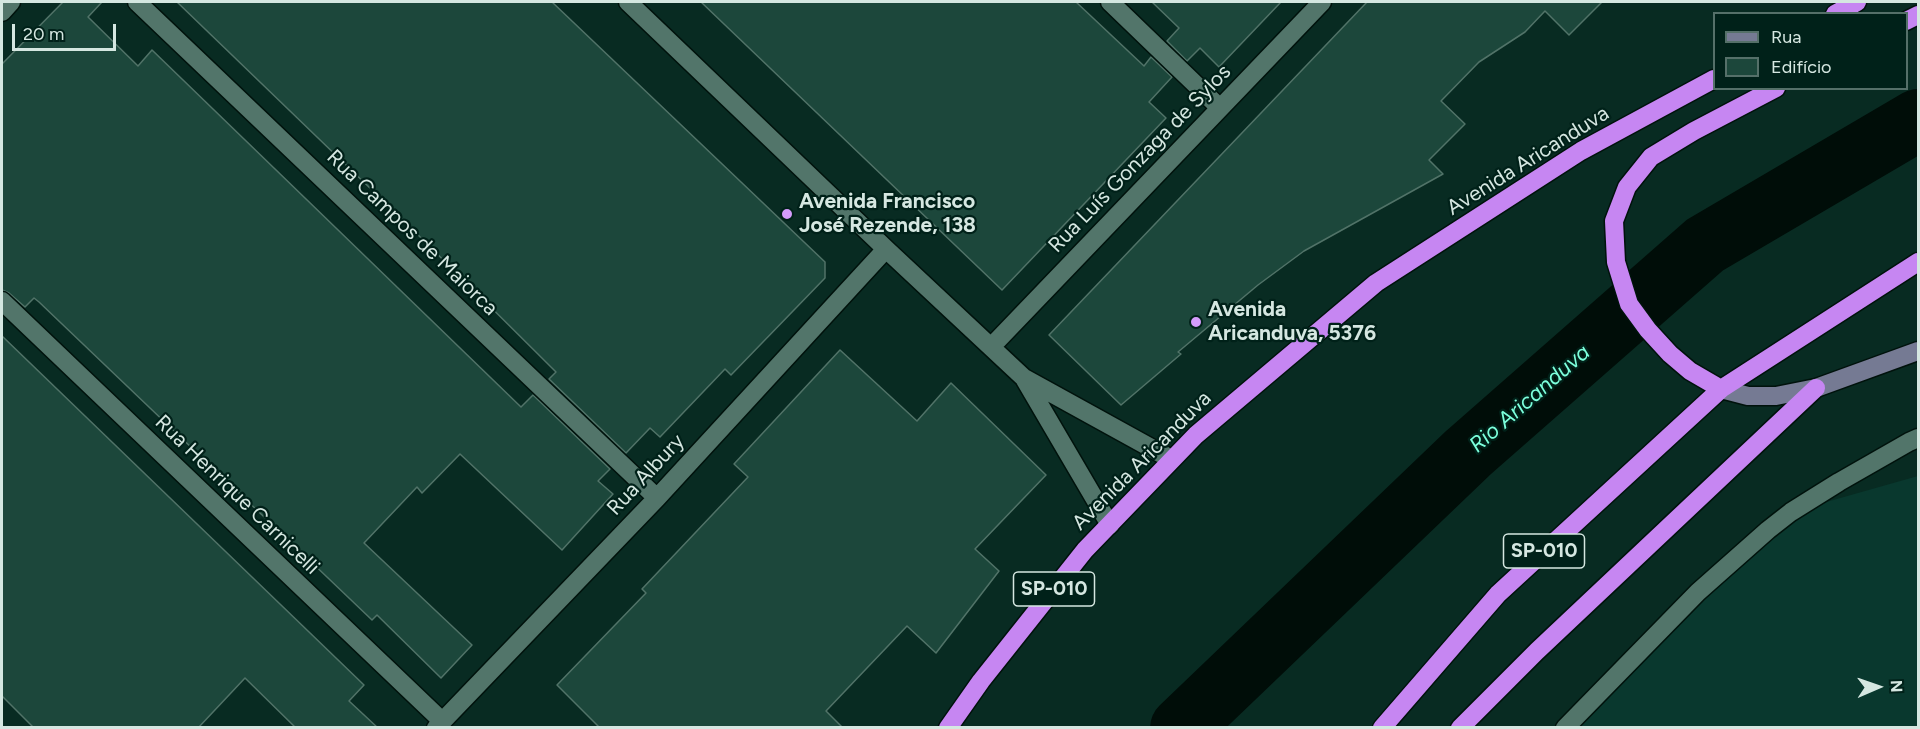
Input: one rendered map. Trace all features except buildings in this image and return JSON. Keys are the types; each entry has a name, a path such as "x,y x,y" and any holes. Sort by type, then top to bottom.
{"highway":[{"path":"1839,12 1857,2"},
{"name":"Avenida Aricanduva","path":"948,728 981,681 1085,550 1171,459 1196,435 1376,282 1581,151 1713,80"},
{"path":"1721,389 1690,371 1670,354 1629,304 1616,262 1614,221 1627,187 1651,157 1694,130 1772,90"},
{"name":"SP-010","path":"1382,728 1498,594 1721,389 1918,262"},
{"path":"1460,728 1537,651 1816,388"}],"street":[{"path":"2,12 11,2"},
{"name":"Rua Campos de Maiorca","path":"137,2 657,498"},
{"path":"628,2 1024,378 1171,459"},
{"path":"1110,2 1220,108"},
{"name":"Rua Luís Gonzaga de Sylos","path":"991,347 1322,2"},
{"name":"Rua Albury","path":"439,724 657,498 886,249"},
{"name":"Rua Henrique Carnicelli","path":"2,301 439,724"},
{"path":"1721,389 1748,396 1776,396 1816,388 1918,351"},
{"path":"1024,378 1110,525"},
{"path":"1565,728 1698,592 1791,512 1918,438"}],"shaded area":[{"path":"1918,476 1918,727 1579,728 1791,512"}],"waterway":[{"name":"Rio Aricanduva","path":"1181,728 1468,453 1705,245 1918,120"}],"place":[{"name":"Avenida Francisco José Rezende, 138","path":"787,214"},
{"name":"Avenida Aricanduva, 5376","path":"1196,322"}]}
